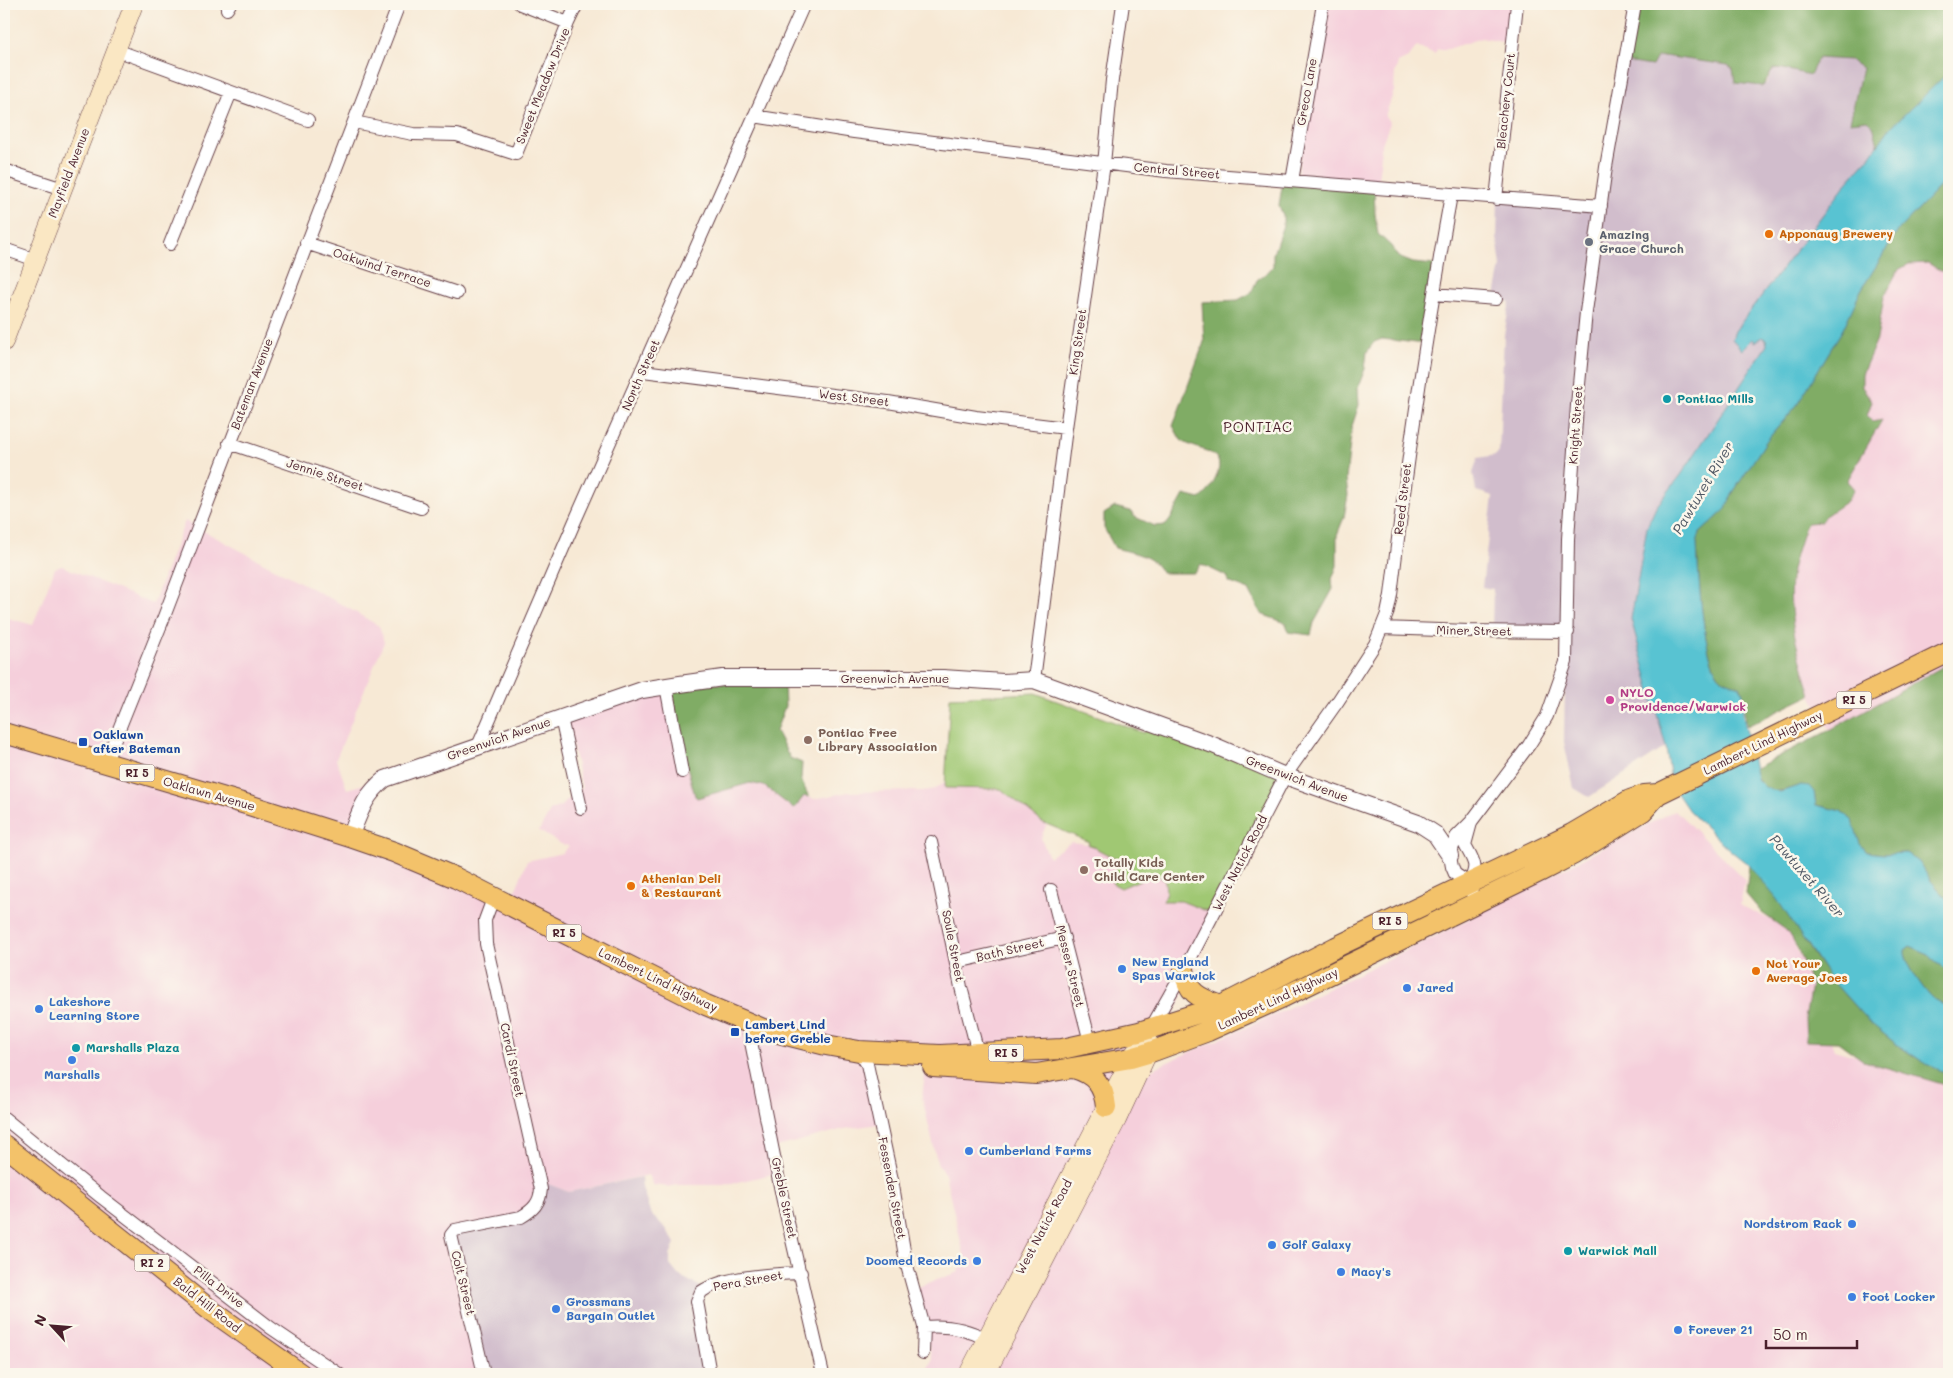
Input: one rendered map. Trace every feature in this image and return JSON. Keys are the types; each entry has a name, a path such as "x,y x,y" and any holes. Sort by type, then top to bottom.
{"main road":[{"name":"Mayfield Avenue","path":"4,342 134,4"},
{"name":"Lambert Lind Highway","path":"858,1051 890,1062 938,1068 1036,1074 1140,1055 1208,1032 1574,854 1643,811 1658,794 1949,652"},
{"name":"Oaklawn Avenue","path":"4,733 270,811"},
{"name":"Lambert Lind Highway","path":"270,811 350,837 456,878 706,1005 763,1029 858,1051 940,1055 1062,1049 1138,1032 1221,1006 1336,947 1572,834 1630,800 1644,795 1658,794"},
{"path":"1184,969 1186,982 1192,992 1203,999 1221,1006"},
{"name":"West Natick Road","path":"986,1374 1117,1120 1150,1028"},
{"name":"West Natick Road","path":"968,1374 1106,1107 1140,1055"},
{"path":"1073,1068 1087,1072 1095,1080 1105,1092 1106,1107"},
{"name":"Bald Hill Road","path":"4,1145 212,1311 301,1374"},
{"path":"212,1311 290,1374"}],"street":[{"name":"Bateman Avenue","path":"105,764 143,670 399,4"},
{"path":"520,4 568,23"},
{"name":"Sweet Meadow Drive","path":"354,122 413,134 457,135 516,154 577,4"},
{"name":"North Street","path":"478,746 574,523 804,4"},
{"name":"King Street","path":"1034,680 1066,428 1104,164 1112,80 1123,4"},
{"name":"Greco Lane","path":"1292,181 1323,4"},
{"name":"Bleachery Court","path":"1496,199 1517,4"},
{"name":"Knight Street","path":"1450,856 1456,837 1471,822 1524,754 1547,716 1566,662 1568,632 1568,539 1577,405 1586,312 1606,166 1635,4"},
{"path":"116,50 308,120"},
{"path":"170,244 231,92"},
{"name":"Central Street","path":"754,116 854,132 1166,171 1601,206"},
{"path":"4,170 63,189"},
{"name":"Reed Street","path":"1286,776 1375,644 1392,595 1407,466 1451,195"},
{"name":"Oakwind Terrace","path":"306,244 457,293"},
{"path":"4,250 36,260"},
{"path":"1434,294 1496,299"},
{"name":"West Street","path":"643,370 888,402 976,417 1066,428"},
{"name":"Jennie Street","path":"230,443 421,508"},
{"name":"Miner Street","path":"1381,628 1469,632 1568,632"},
{"name":"Greenwich Avenue","path":"350,837 365,799 374,787 385,779 642,690 722,678 943,678 1003,682 1034,680 1213,745 1286,776 1418,823 1435,834 1450,856"},
{"path":"666,686 682,772"},
{"path":"561,718 581,808"},
{"name":"West Natick Road","path":"1150,1028 1184,969 1286,776"},
{"name":"Knight Street","path":"1468,883 1476,864 1465,845 1471,822"},
{"name":"Soule Street","path":"931,842 963,996 977,1049"},
{"path":"1450,856 1455,874 1468,883 1475,903"},
{"name":"Messer Street","path":"1051,890 1090,1042"},
{"name":"Cardi Street","path":"494,896 485,920 486,944 541,1189 537,1205 530,1212 521,1216"},
{"name":"Bath Street","path":"956,962 1064,938"},
{"name":"Greble Street","path":"747,1022 783,1201 824,1374"},
{"name":"Fessenden Street","path":"858,1051 866,1064 892,1180 906,1262 924,1327 923,1353"},
{"name":"Pilla Drive","path":"4,1118 101,1197 271,1328 339,1374"},
{"name":"Colt Street","path":"484,1374 451,1235 455,1230 521,1216"},
{"name":"Pera Street","path":"710,1374 697,1302 705,1289 766,1275 801,1272"},
{"path":"924,1327 943,1326 963,1329 986,1339"}],"shaded area":[{"path":"1323,4 1517,4 1508,43 1481,38 1448,49 1437,49 1435,54 1417,46 1408,58 1398,63 1395,72 1394,91 1385,116 1390,123 1380,149 1381,156 1377,186 1297,180"},
{"path":"1664,56 1728,65 1766,84 1773,69 1779,68 1810,75 1818,57 1850,60 1862,68 1850,122 1867,120 1873,125 1878,145 1848,181 1753,339 1763,337 1766,339 1767,345 1681,475 1656,507 1647,527 1631,619 1666,747 1589,797 1574,788 1564,742 1566,634 1492,630 1493,589 1482,587 1493,496 1476,491 1473,472 1478,458 1496,455 1499,451 1504,335 1510,302 1496,299 1495,296 1501,266 1497,237 1498,199 1599,205 1625,62"},
{"path":"1928,263 1949,276 1949,663 1830,730 1811,695 1795,645 1790,614 1792,570 1804,529 1808,523 1821,522 1825,516 1847,502 1854,489 1847,481 1881,421 1873,422 1867,416 1872,401 1862,387 1862,374 1877,339 1884,297 1898,270 1909,264"},
{"path":"185,521 379,626 384,642 336,759 347,789 378,780 352,831 511,902 527,861 562,853 569,846 561,844 539,831 550,811 561,806 582,788 566,717 667,685 684,755 697,798 750,783 764,786 794,809 804,796 814,799 849,792 923,791 935,789 945,782 970,789 1000,787 1047,823 1041,838 1049,857 1071,842 1088,844 1118,860 1112,883 1156,873 1165,880 1166,892 1163,901 1181,901 1217,915 1150,1070 1274,1015 1452,928 1675,810 1745,880 1740,905 1787,928 1810,980 1834,1050 1949,1083 1949,1374 925,1374 932,1360 915,1288 958,1272 964,1255 945,1174 938,1165 922,1097 926,1068 923,1065 892,1061 863,1052 879,1124 844,1129 777,1147 777,1173 724,1185 677,1185 668,1187 653,1185 648,1175 569,1192 540,1181 484,1374 4,1374 4,617 33,625 55,568 62,566 153,604"},
{"path":"641,1177 642,1188 651,1215 665,1227 675,1243 670,1255 670,1265 678,1275 701,1287 709,1374 484,1374 452,1231 518,1217 534,1206 540,1181 569,1192"}],"green space":[{"path":"1634,4 1949,4 1949,72 1890,128 1878,145 1873,125 1867,120 1850,122 1862,68 1850,60 1818,58 1810,75 1779,68 1773,69 1763,86 1735,83 1733,69 1728,65 1664,56 1657,57 1652,66 1625,62"},
{"path":"1949,177 1949,276 1928,263 1909,264 1898,270 1884,297 1877,339 1862,374 1862,387 1872,401 1867,416 1873,422 1882,420 1847,481 1854,489 1847,501 1825,516 1821,522 1807,523 1792,570 1791,602 1794,633 1811,695 1747,726 1740,686 1722,679 1715,670 1710,655 1702,615 1700,593 1697,542 1700,533 1726,509 1732,494 1767,440 1797,405 1843,329 1861,290 1900,228"},
{"path":"1283,181 1374,186 1378,234 1391,246 1398,257 1413,263 1436,265 1425,344 1382,339 1374,342 1367,352 1365,369 1358,387 1359,405 1352,426 1346,479 1348,495 1344,517 1337,535 1337,566 1332,579 1333,589 1314,623 1311,635 1288,632 1286,623 1261,614 1249,590 1228,582 1228,577 1201,564 1195,573 1162,573 1154,562 1148,558 1115,548 1104,528 1104,514 1115,507 1130,511 1135,517 1155,526 1166,525 1184,495 1200,499 1213,484 1219,468 1215,456 1181,440 1173,426 1204,342 1202,302 1238,300 1251,293 1257,280 1273,266 1273,254 1283,225 1283,216 1279,205"},
{"path":"1949,663 1949,901 1931,881 1918,861 1907,853 1884,854 1867,852 1860,844 1852,820 1841,811 1816,805 1814,792 1801,785 1779,791 1767,788 1757,778 1754,769 1830,730"},
{"path":"784,682 785,706 776,731 790,758 802,763 801,780 809,797 804,796 794,809 764,786 750,783 697,798 684,755 671,685"},
{"path":"1035,693 1144,733 1150,722 1284,775 1217,915 1181,901 1163,901 1166,892 1165,881 1156,873 1121,888 1112,883 1118,860 1088,844 1089,842 1042,822 1001,789 945,788 950,697"},
{"path":"1749,865 1776,897 1822,967 1855,1006 1898,1045 1931,1066 1949,1074 1949,1086 1864,1061 1838,1042 1806,1041 1805,1019 1811,986 1798,949 1786,930 1762,913 1746,894"},
{"path":"1910,946 1929,954 1935,962 1949,971 1949,1007 1932,998 1915,975 1905,950"}],"water":[{"name":"Pawtuxet River","path":"1949,72 1949,177 1900,228 1861,290 1843,329 1797,405 1767,440 1732,494 1726,509 1700,533 1697,542 1702,615 1710,655 1715,670 1722,679 1740,686 1743,693 1743,715 1757,779 1765,787 1780,792 1801,785 1809,786 1814,792 1816,805 1841,811 1852,820 1860,844 1867,852 1884,854 1907,853 1918,861 1931,881 1949,901 1949,971 1935,962 1929,954 1910,946 1905,950 1911,968 1924,988 1934,999 1949,1007 1949,1074 1926,1064 1895,1043 1868,1021 1828,976 1776,898 1749,865 1731,851 1689,811 1676,792 1670,774 1666,747 1631,619 1647,527 1656,507 1681,475 1767,345 1766,339 1763,337 1755,342 1753,339 1742,350 1732,339 1735,331 1848,181 1869,158 1890,128"}],"place":[{"name":"Apponaug Brewery","path":"1769,234"},
{"name":"Amazing Grace Church","path":"1589,242"},
{"name":"Pontiac Mills","path":"1667,399"},
{"name":"NYLO Providence/Warwick","path":"1610,700"},
{"name":"Pontiac Free Library Association","path":"808,740"},
{"name":"Oaklawn after Bateman","path":"83,742"},
{"name":"Totally Kids Child Care Center","path":"1084,870"},
{"name":"Athenian Deli & Restaurant","path":"631,886"},
{"name":"New England Spas Warwick","path":"1122,969"},
{"name":"Not Your Average Joes","path":"1756,971"},
{"name":"Jared","path":"1407,988"},
{"name":"Lakeshore Learning Store","path":"39,1009"},
{"name":"Lambert Lind before Greble","path":"735,1032"},
{"name":"Marshalls Plaza","path":"76,1048"},
{"name":"Marshalls","path":"72,1060"},
{"name":"Cumberland Farms","path":"969,1151"},
{"name":"Nordstrom Rack","path":"1852,1224"},
{"name":"Golf Galaxy","path":"1272,1245"},
{"name":"Warwick Mall","path":"1568,1251"},
{"name":"Doomed Records","path":"977,1261"},
{"name":"Macy's","path":"1341,1272"},
{"name":"Foot Locker","path":"1852,1297"},
{"name":"Grossmans Bargain Outlet","path":"556,1309"},
{"name":"Forever 21","path":"1678,1330"}],"district":[{"name":"PONTIAC","path":"1258,427"}]}
